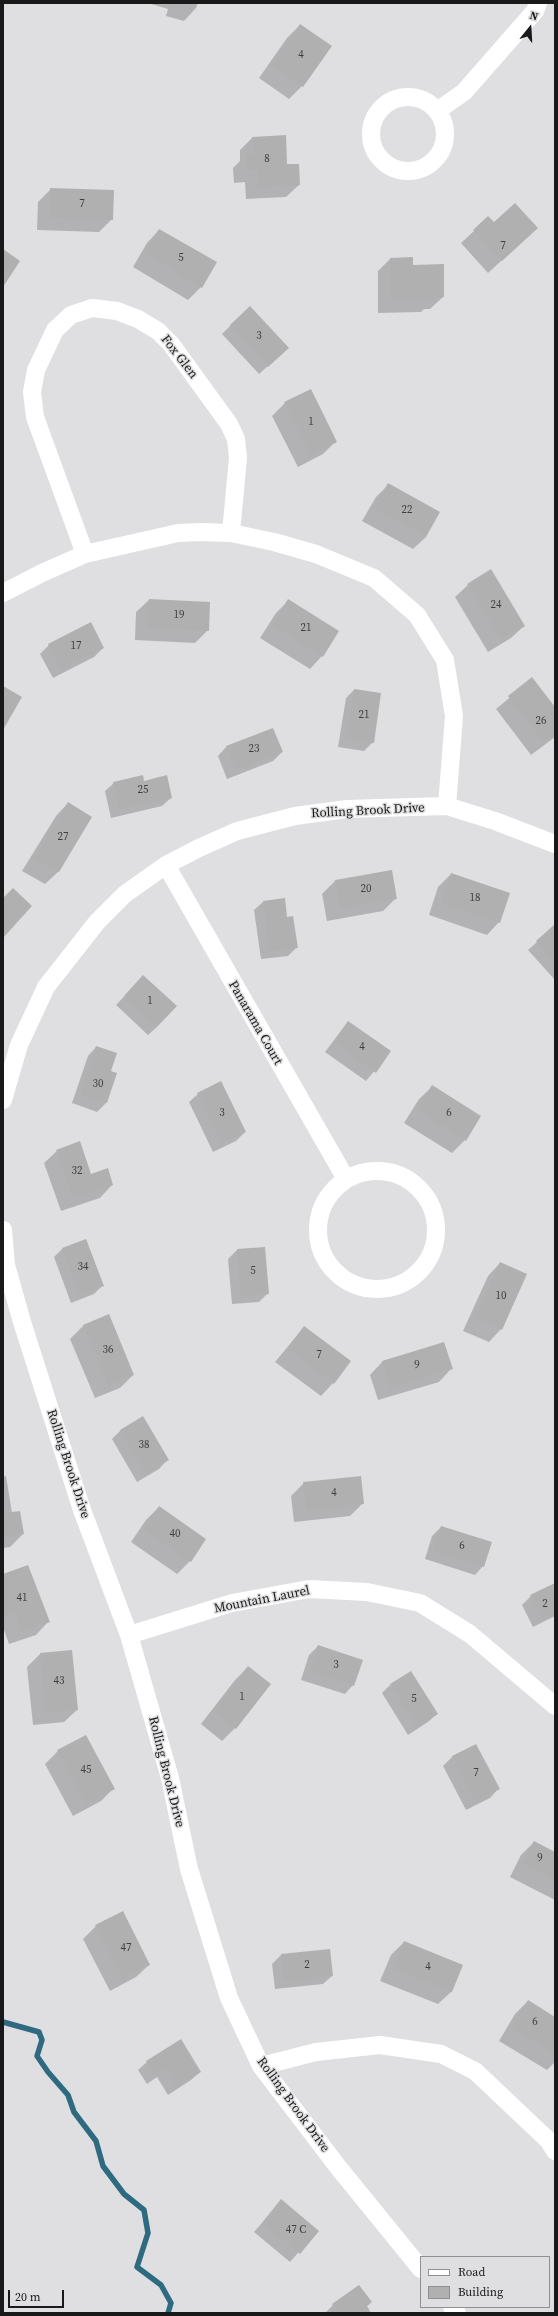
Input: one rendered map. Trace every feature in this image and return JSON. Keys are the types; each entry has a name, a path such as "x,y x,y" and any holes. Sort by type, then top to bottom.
{"street":[{"path":"437,111 464,92 535,11 538,3"},
{"path":"411,96 425,101 437,111 443,120 445,142 441,152 429,164 414,171 403,171 383,162 376,154 371,144 370,132 372,122 383,106 401,97 411,96"},
{"name":"Fox Glen","path":"85,554 35,417 32,392 36,370 55,330 70,316 92,308 117,311 138,319 158,331 171,344 229,424 236,438 238,458 232,533"},
{"path":"3,594 42,573 85,554 178,533 232,533 274,542 316,554 374,578 417,615 445,660 454,716 447,806"},
{"name":"Rolling Brook Drive","path":"3,1100 19,1045 46,987 97,922 125,894 166,865 237,831 295,816 347,809 447,806 495,821 555,844"},
{"name":"Panarama Court","path":"166,865 346,1179"},
{"path":"368,1171 391,1172 412,1182 428,1199 436,1221 435,1244 426,1265 409,1281 387,1289 364,1288 342,1278 327,1261 318,1239 319,1216 329,1195 346,1179 368,1171"},
{"name":"Rolling Brook Drive","path":"3,1230 5,1266 82,1510 129,1635 170,1778 189,1869 229,1998 261,2066 338,2167 420,2267"},
{"name":"Mountain Laurel","path":"129,1635 232,1603 309,1588 367,1592 420,1602 470,1634 555,1706"},
{"path":"261,2066 316,2052 380,2045 441,2054 475,2071 549,2141 555,2151"}],"building":[{"path":"300,24 332,46 303,87 271,65"},
{"path":"286,135 287,164 299,164 300,185 258,187 258,170 246,171 246,154 253,154 252,137"},
{"path":"50,188 114,190 113,220 50,218"},
{"path":"515,203 538,228 502,261 473,230 488,216 494,222"},
{"path":"159,229 217,262 202,288 145,254"},
{"path":"3,249 20,261 3,287"},
{"path":"413,257 413,265 444,264 444,297 435,297 435,300 391,300 390,258"},
{"path":"250,306 289,348 268,367 230,325"},
{"path":"311,389 337,442 311,455 284,402"},
{"path":"388,483 440,512 426,537 374,508"},
{"path":"491,569 525,626 501,640 467,584"},
{"path":"149,599 210,602 209,631 147,628"},
{"path":"288,599 339,631 323,657 272,625"},
{"path":"91,622 104,648 61,670 48,644"},
{"path":"532,677 555,707 555,735 544,743 508,696"},
{"path":"3,686 22,697 3,730"},
{"path":"354,689 381,693 374,743 346,738"},
{"path":"273,728 283,752 236,771 226,746"},
{"path":"143,775 144,781 167,775 172,798 119,810 113,782"},
{"path":"68,802 92,817 59,872 34,858"},
{"path":"392,870 397,899 340,908 335,880"},
{"path":"451,873 510,893 500,923 441,903"},
{"path":"13,888 32,906 3,938 3,898"},
{"path":"285,898 287,917 293,916 298,948 269,951 263,901"},
{"path":"555,924 555,962 536,941"},
{"path":"143,975 177,1006 157,1027 124,996"},
{"path":"348,1021 391,1051 376,1073 333,1042"},
{"path":"96,1046 117,1053 111,1071 117,1073 107,1103 80,1095"},
{"path":"221,1081 246,1132 222,1144 197,1093"},
{"path":"432,1085 481,1116 466,1141 416,1110"},
{"path":"80,1141 91,1174 108,1168 113,1185 73,1199 56,1150"},
{"path":"86,1239 104,1286 79,1295 62,1248"},
{"path":"265,1247 269,1294 240,1296 237,1249"},
{"path":"500,1262 527,1274 502,1330 475,1318"},
{"path":"109,1314 134,1375 108,1386 83,1325"},
{"path":"304,1326 351,1361 334,1384 287,1349"},
{"path":"444,1342 453,1369 390,1388 382,1361"},
{"path":"143,1416 169,1460 146,1474 120,1430"},
{"path":"361,1476 364,1504 306,1510 303,1482"},
{"path":"159,1506 206,1539 191,1562 143,1529"},
{"path":"20,1511 24,1534 3,1538 3,1513"},
{"path":"441,1526 492,1542 484,1567 433,1551"},
{"path":"28,1565 50,1622 22,1632 15,1613 3,1618 3,1574"},
{"path":"555,1583 555,1612 542,1619 530,1595"},
{"path":"318,1645 363,1660 354,1686 309,1671"},
{"path":"72,1650 78,1710 45,1713 40,1653"},
{"path":"248,1666 271,1684 236,1729 213,1711"},
{"path":"411,1671 438,1714 417,1727 390,1684"},
{"path":"86,1735 115,1789 86,1804 57,1750"},
{"path":"476,1744 500,1789 475,1802 452,1756"},
{"path":"534,1841 555,1852 555,1881 522,1864"},
{"path":"123,1911 150,1965 123,1979 95,1925"},
{"path":"404,1941 463,1965 452,1992 393,1968"},
{"path":"330,1949 333,1976 283,1981 281,1954"},
{"path":"528,2000 555,2017 555,2054 511,2028"},
{"path":"181,2039 201,2072 177,2087 166,2069 156,2076 146,2061"},
{"path":"281,2199 319,2231 300,2254 262,2223"},
{"path":"359,2285 372,2302 367,2306 371,2313 339,2313 332,2304"}],"waterway":[{"path":"3,2022 39,2032 42,2040 37,2056 48,2072 68,2095 74,2112 96,2141 103,2166 124,2194 144,2210 148,2233 137,2267 161,2285 171,2303 168,2313"}]}
